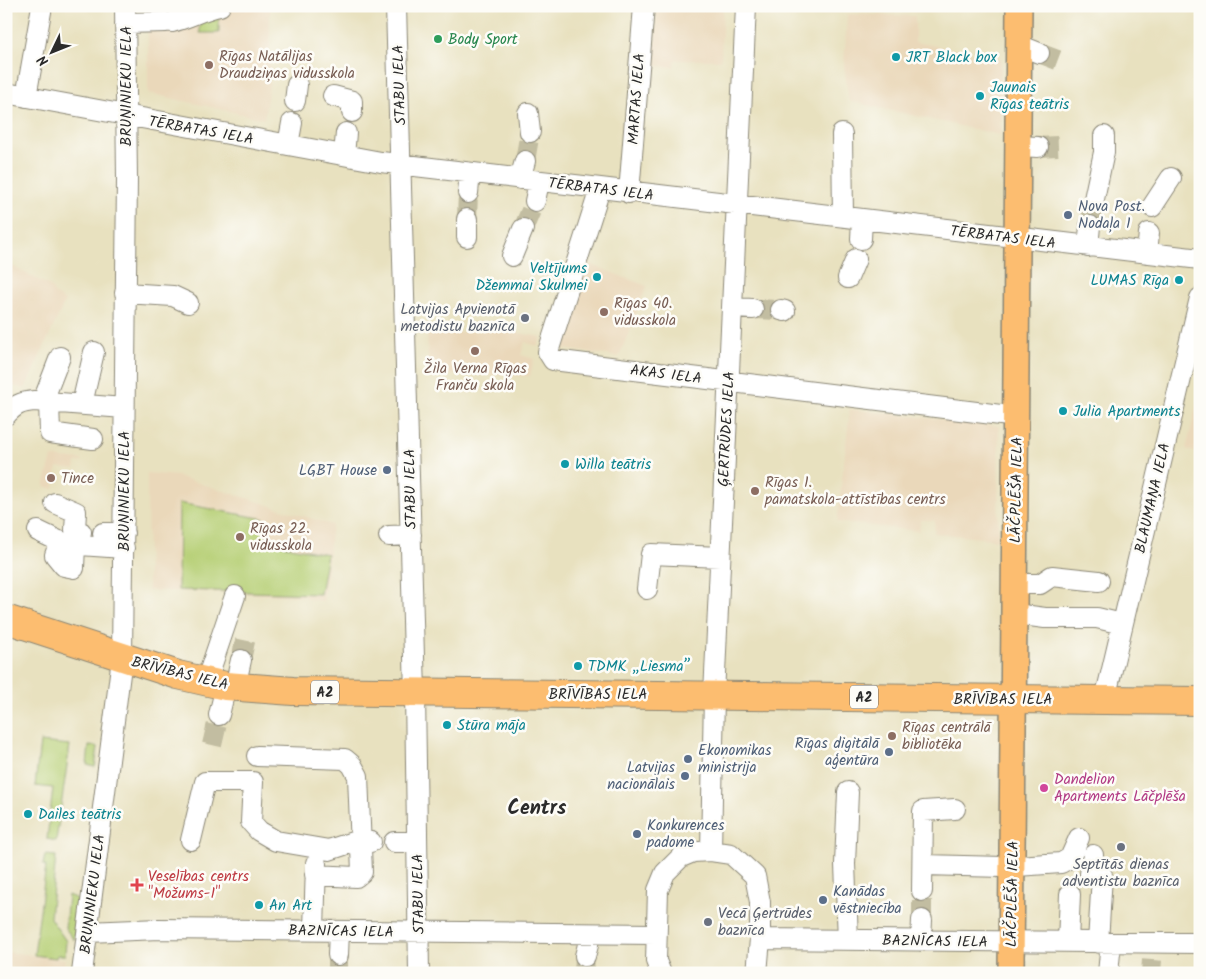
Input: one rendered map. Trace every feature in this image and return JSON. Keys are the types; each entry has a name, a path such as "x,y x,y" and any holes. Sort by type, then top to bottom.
{"highway":[{"name":"BRĪVĪBAS IELA","path":"6,619 122,658 222,685 293,691 1200,701"}],"main road":[{"name":"LĀČPLĒŠA IELA","path":"1011,973 1018,238 1028,146 1029,49 1019,6"}],"street":[{"path":"26,97 42,6"},
{"path":"125,14 169,22 188,18 198,11 220,6"},
{"name":"STABU IELA","path":"396,6 402,165 415,693 419,973"},
{"name":"MARTAS IELA","path":"629,192 644,6"},
{"name":"ĢERTRŪDES IELA","path":"710,851 714,695 746,6"},
{"name":"BRUŅINIEKU IELA","path":"82,973 88,932 84,890 122,658 125,14"},
{"name":"TĒRBATAS IELA","path":"6,93 402,165 470,173 528,174 600,189 736,204 855,225 1018,238 1200,259"},
{"path":"333,96 352,101 352,112"},
{"path":"288,145 292,123"},
{"path":"344,155 346,133"},
{"path":"842,134 855,225"},
{"path":"1094,199 1104,152 1104,136"},
{"path":"468,193 470,173"},
{"path":"528,174 535,201"},
{"path":"1152,207 1171,178"},
{"name":"AKAS IELA","path":"600,189 548,356 553,360 1017,417"},
{"path":"1088,247 1090,226"},
{"path":"512,256 523,229"},
{"path":"1147,253 1149,233"},
{"path":"848,278 856,259"},
{"path":"125,293 173,296 188,303"},
{"name":"BLAUMAŅA IELA","path":"1105,699 1200,298"},
{"path":"732,308 753,310"},
{"path":"82,404 94,352"},
{"path":"60,358 46,402 50,433 93,439"},
{"path":"6,415 22,402 82,404 124,408"},
{"path":"55,503 76,512 75,530 72,539"},
{"path":"38,532 72,539 124,541"},
{"path":"103,533 124,541"},
{"path":"389,536 411,535"},
{"path":"648,589 651,554 720,557"},
{"path":"1015,584 1040,584 1052,576 1098,581"},
{"path":"219,715 235,596"},
{"path":"1015,614 1034,615 1045,618 1097,618 1122,624"},
{"path":"222,685 241,660"},
{"path":"257,756 345,759 352,765 358,776 366,842 362,872 356,877 315,876"},
{"path":"191,840 205,782 253,782 251,822 259,831 276,841 329,850 356,841 366,842"},
{"path":"848,792 845,864 848,940"},
{"path":"922,892 923,811 956,810"},
{"path":"922,865 1013,867 1064,862 1072,855 1079,838"},
{"path":"394,842 417,842"},
{"path":"314,930 317,848"},
{"path":"659,972 656,962 655,934 658,890 666,873 681,857 693,852 710,851 732,854 755,876 760,902 760,939 757,973"},
{"path":"1093,855 1090,874 1102,875 1108,973"},
{"path":"1068,942 1070,894"},
{"path":"922,920 922,941"},
{"name":"BAZNĪCAS IELA","path":"88,932 159,928 655,934"},
{"path":"338,955 339,931"},
{"path":"585,956 588,934"},
{"name":"BAZNĪCAS IELA","path":"760,939 1105,943 1151,952 1200,944"}],"shaded area":[{"name":"Rīgas Natālijas Draudziņas vidusskola","path":"148,6 270,6 270,78 264,119 148,93"},
{"path":"657,6 723,6 721,60 675,60 674,67 656,66 653,62"},
{"path":"847,14 915,16 915,42 1001,58 1000,135 849,101 844,66"},
{"path":"6,189 16,193 6,220"},
{"path":"6,263 50,286 56,295 65,301 25,389 6,384"},
{"name":"Rīgas 40. vidusskola","path":"587,263 647,286 619,357 564,349 560,344"},
{"name":"Žila Verna Rīgas Franču skola","path":"498,329 541,337 538,346 525,342 521,355 534,359 530,376 429,374 427,335"},
{"path":"1200,392 1200,454 1186,449"},
{"path":"850,409 999,426 998,540 934,533 935,521 921,520 919,531 837,522"},
{"name":"Tince","path":"52,457 82,460 82,462 76,462 75,469 57,467 54,489 44,486"},
{"name":"Rīgas 22. vidusskola","path":"147,473 177,476 332,525 323,601 309,599 304,596 148,590"},
{"path":"8,952 65,959 63,973 6,973"}],"green space":[{"path":"200,17 219,17 219,33 200,33"},
{"path":"179,503 265,519 265,542 327,554 320,594 178,590"},
{"path":"40,742 70,745 56,841 47,839 53,788 35,786"},
{"path":"89,746 98,747 95,767 87,765"},
{"path":"45,855 56,856 50,918 66,941 65,955 57,955 56,958 34,955 46,866 43,865"},
{"path":"68,895 77,899 79,903 74,940 65,928"}],"tunnel":[{"path":"1039,53 1065,63"},
{"path":"525,161 530,132"},
{"path":"1038,147 1060,146"},
{"path":"467,219 468,193"},
{"path":"1090,226 1094,199"},
{"path":"523,229 535,201"},
{"path":"753,309 781,310"},
{"path":"241,660 247,632"},
{"path":"212,745 219,715"},
{"path":"922,891 922,920"},
{"path":"338,955 338,973"},
{"path":"584,973 585,956"},
{"path":"1151,973 1152,960"}],"place":[{"name":"Body Sport","path":"438,39"},
{"name":"JRT Black box","path":"896,57"},
{"name":"Rīgas Natālijas Draudziņas vidusskola","path":"209,65"},
{"name":"Jaunais Rīgas teātris","path":"980,96"},
{"name":"Nova Post. Nodaļa 1","path":"1068,215"},
{"name":"Veltījums Džemmai Skulmei","path":"597,277"},
{"name":"LUMAS Rīga","path":"1179,280"},
{"name":"Rīgas 40. vidusskola","path":"604,312"},
{"name":"Latvijas Apvienotā metodistu baznīca","path":"525,318"},
{"name":"Žila Verna Rīgas Franču skola","path":"475,351"},
{"name":"Julia Apartments","path":"1063,411"},
{"name":"Willa teātris","path":"565,464"},
{"name":"LGBT House","path":"387,470"},
{"name":"Tince","path":"51,478"},
{"name":"Rīgas 1. pamatskola-attīstības centrs","path":"755,491"},
{"name":"Rīgas 22. vidusskola","path":"240,537"},
{"name":"TDMK „Liesma”","path":"578,666"},
{"name":"Stūra māja","path":"447,725"},
{"name":"Rīgas centrālā bibliotēka","path":"892,736"},
{"name":"Rīgas digitālā aģentūra","path":"889,752"},
{"name":"Ekonomikas ministrija","path":"688,759"},
{"name":"Latvijas nacionālais","path":"685,776"},
{"name":"Dandelion Apartments Lāčplēša","path":"1044,788"},
{"name":"Dailes teātris","path":"28,814"},
{"name":"Konkurences padome","path":"637,834"},
{"name":"Septītās dienas adventistu baznīca","path":"1121,847"},
{"name":"Veselības centrs \"Možums-1\"","path":"137,885"},
{"name":"Kanādas vēstniecība","path":"823,900"},
{"name":"An Art","path":"259,905"},
{"name":"Vecā Ģertrūdes baznīca","path":"708,922"}],"district":[{"name":"Centrs","path":"537,807"}]}
